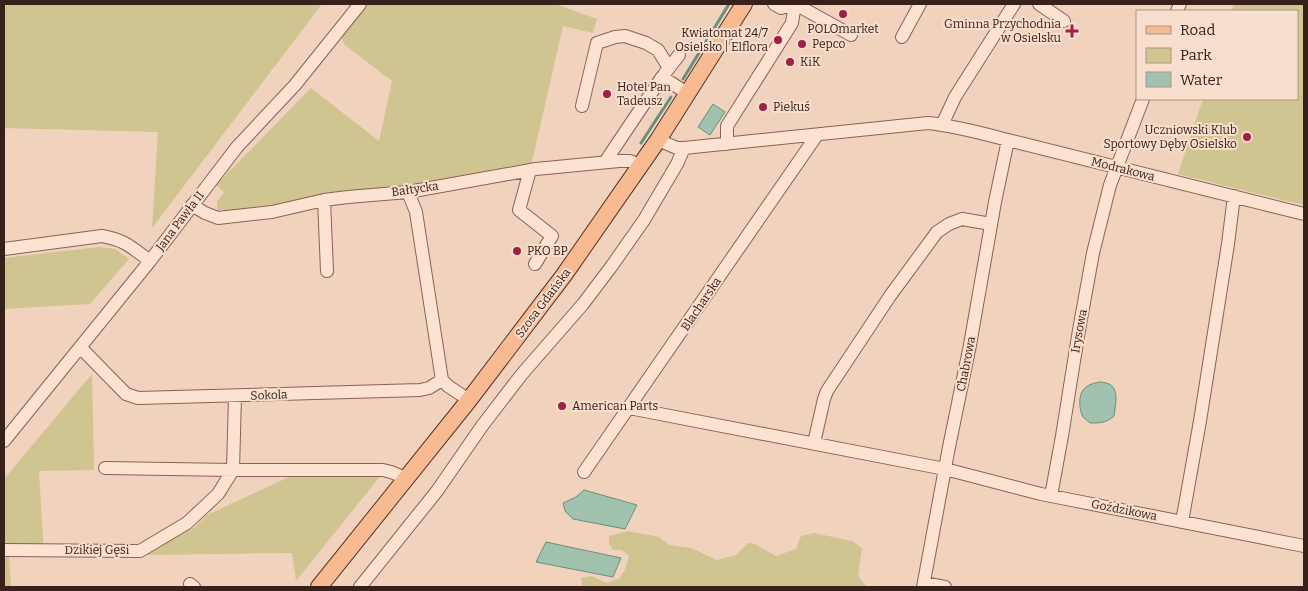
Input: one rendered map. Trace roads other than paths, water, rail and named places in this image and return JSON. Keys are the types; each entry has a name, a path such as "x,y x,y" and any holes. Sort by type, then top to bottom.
{"main road":[{"name":"Szosa Gdańska","path":"319,587 469,400 564,275 658,140 744,4"}],"street":[{"name":"Jana Pawła II","path":"4,441 150,261 237,147 295,84 360,4"},
{"path":"774,4 781,8 795,4 850,35"},
{"path":"727,144 727,126 792,23 795,4"},
{"path":"902,37 920,4"},
{"path":"942,124 954,97 1014,4"},
{"path":"1038,4 1064,21"},
{"path":"582,106 597,43 615,37 626,36 646,43 658,50 665,73 687,94"},
{"path":"605,162 679,55"},
{"name":"Irysowa","path":"1051,496 1093,253 1110,185 1143,100"},
{"name":"Modrakowa","path":"684,148 942,124 1304,214"},
{"name":"Blacharska","path":"584,472 817,135"},
{"path":"360,587 437,491 482,426 522,374 583,304 644,220 677,164 684,148 677,148 658,140"},
{"name":"Chabrowa","path":"924,585 1008,140"},
{"name":"Bałtycka","path":"192,205 218,218 272,212 324,200 408,192 530,170 624,161 640,165"},
{"path":"530,170 519,210 552,236 534,264"},
{"path":"408,192 416,212 442,380 469,400"},
{"path":"1182,522 1200,421 1234,196"},
{"path":"324,200 327,272"},
{"path":"814,443 827,391 890,296 937,232 949,224 962,219 991,224"},
{"path":"4,249 102,236 125,242 150,261"},
{"name":"Sokola","path":"80,347 126,394 138,398 420,390 429,388 442,380"},
{"path":"233,470 235,396"},
{"name":"Goździkowa","path":"629,408 945,469 1051,496 1304,546"},
{"path":"105,468 383,470 406,478"},
{"name":"Dzikiej Gęsi","path":"4,550 140,551 187,523 218,494 233,470"},
{"path":"924,585 945,587"}],"water":[{"path":"713,104 725,112 710,135 698,127"},
{"path":"1100,382 1111,385 1116,393 1114,416 1103,422 1090,423 1082,414 1080,407 1081,395 1088,386"},
{"path":"584,490 637,505 625,529 573,519 565,511 563,503 576,497"},
{"path":"546,542 621,558 613,577 536,562"}],"waterway":[{"path":"683,79 729,4"},
{"path":"641,143 671,97"}],"place":[{"name":"POLOmarket","path":"843,14"},
{"name":"Gminna Przychodnia w Osielsku","path":"1072,31"},
{"name":"Kwiatomat 24/7 Osielsko | Elflora","path":"778,40"},
{"name":"Pepco","path":"802,44"},
{"name":"KiK","path":"790,62"},
{"name":"Hotel Pan Tadeusz","path":"607,94"},
{"name":"Piekuś","path":"763,107"},
{"name":"Uczniowski Klub Sportowy Dęby Osielsko","path":"1247,137"},
{"name":"PKO BP","path":"517,251"},
{"name":"American Parts","path":"562,406"}]}
